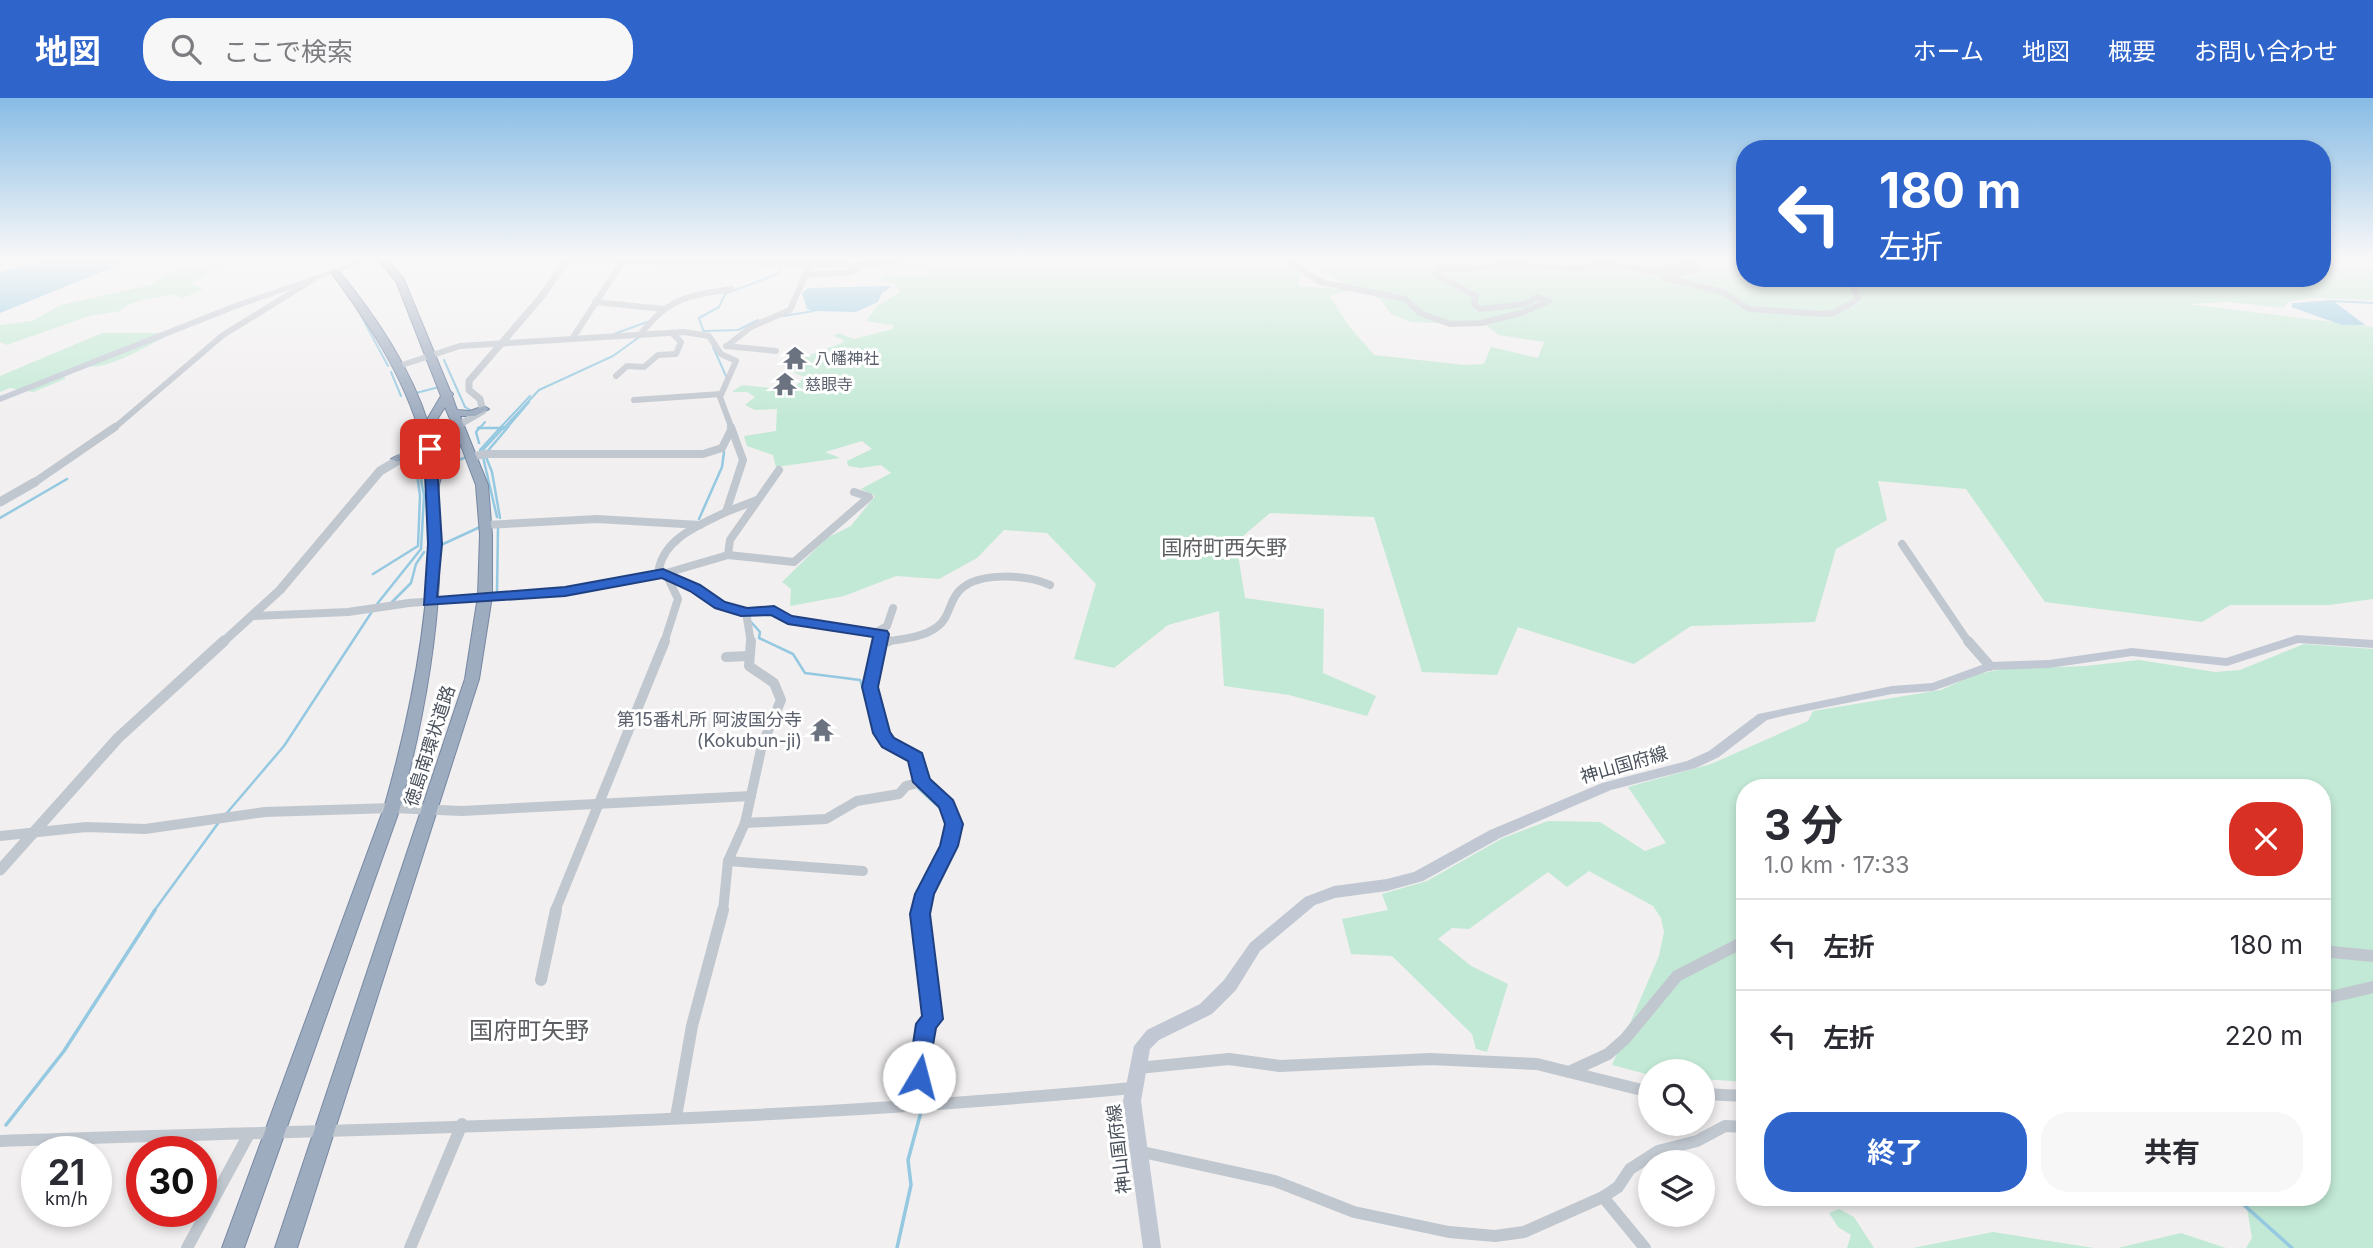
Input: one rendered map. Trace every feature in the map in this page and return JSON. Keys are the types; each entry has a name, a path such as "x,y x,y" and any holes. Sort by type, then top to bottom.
{"highway":[{"name":"徳島南環状道路","path":"233,1248 392,807 407,759 420,689 435,544 432,458 429,442 399,366 365,312"},
{"name":"徳島南環状道路","path":"286,1248 472,679 485,596 482,485 448,394 412,312"},
{"path":"429,442 435,430 433,418 448,394"},
{"path":"433,482 454,450 458,420 484,409"},
{"path":"397,459 417,456 432,458"}],"main road":[{"path":"0,399 221,312"},
{"name":"神山国府線","path":"1152,1248 1132,1088 1136,1068 1147,1041 1206,1009 1230,985 1255,947 1296,909 1320,896 1387,886 1418,877 1495,834 1607,786 1702,760 1763,717 1892,690 1933,687 1990,666 2049,664 2132,652 2227,662 2297,639 2373,644"}],"street":[{"path":"0,502 35,482 126,421 223,335 261,312"},
{"path":"484,409 480,399 469,390 469,381 529,312"},
{"path":"572,339 589,312"},
{"path":"640,335 661,312"},
{"path":"728,345 751,327 786,312"},
{"path":"1419,312 1458,325 1524,312"},
{"path":"1797,312 1824,314 1836,312"},
{"path":"606,337 648,324"},
{"path":"399,366 460,346 672,333 705,335 721,354 738,363 721,394 731,430 742,455 743,467 726,512"},
{"path":"616,376 627,366 644,367 658,355 676,354 681,342 672,333"},
{"path":"717,348 728,345 776,351"},
{"path":"634,400 721,394"},
{"path":"0,870 118,738 280,590 380,471 429,442 458,420"},
{"path":"472,457 523,454 703,454 722,448 731,430"},
{"path":"728,555 730,540 779,470"},
{"path":"252,616 565,591 666,576 728,555 794,562 869,497 854,492"},
{"path":"541,980 556,908 670,629 678,599 659,564 677,540 726,512 757,500"},
{"path":"485,525 597,519 700,525"},
{"path":"1902,544 1972,647 1990,666"},
{"path":"878,643 935,628 942,623 951,601 962,586 986,578 995,571"},
{"path":"666,576 695,588 720,605 746,612 774,610 788,620 882,634 870,687 881,733 888,743 916,758 917,783"},
{"path":"986,578 1041,579 1050,585"},
{"path":"728,616 736,608"},
{"path":"877,632 887,626 893,608"},
{"path":"676,1118 692,1026 722,924 728,861 745,823 762,745 781,701 780,693 767,675 749,666 751,637 746,612"},
{"path":"726,657 748,656"},
{"path":"745,823 826,819 857,801 900,794 917,783"},
{"path":"917,783 947,804 954,824 949,846 925,894 920,914 930,1022 919,1077 919,1107"},
{"path":"0,836 86,827 145,829 265,812 392,807 430,811 751,796"},
{"path":"728,861 863,871"},
{"path":"1569,1072 1608,1054 1625,1040 1677,976 1736,946"},
{"path":"2331,952 2373,956"},
{"path":"2331,997 2373,987"},
{"path":"1136,1068 1228,1059 1280,1066 1430,1059 1537,1064 1638,1089"},
{"path":"0,1141 249,1135 461,1124 919,1107 1132,1088"},
{"path":"1715,1095 1736,1096"},
{"path":"410,1248 461,1124"},
{"path":"1138,1151 1275,1181 1354,1212 1461,1233 1495,1236 1524,1232 1603,1197 1618,1188 1630,1169 1658,1152 1698,1141 1725,1125 1736,1126"},
{"path":"187,1248 249,1135"},
{"path":"1603,1197 1645,1248"}],"green space":[{"path":"49,312 116,312 89,316 7,345 0,342 0,325 32,321"},
{"path":"873,312 1340,312 1374,355 1464,365 1484,364 1491,347 1538,358 1544,342 1499,335 1486,325 1411,322 1389,312 2250,312 2373,327 2373,599 2329,605 2230,605 2202,622 2045,602 1966,489 1878,481 1887,520 1836,549 1815,622 1691,626 1634,664 1518,627 1497,675 1422,672 1374,517 1270,513 1236,542 1245,598 1324,609 1323,673 1376,696 1367,716 1289,695 1224,686 1219,611 1168,625 1114,668 1074,659 1096,584 1047,533 1004,530 977,558 939,579 896,576 844,596 790,606 791,589 782,582 827,538 851,526 875,496 861,489 891,473 881,465 861,468 848,466 847,461 872,449 862,441 825,452 840,458 776,467 773,455 747,446 744,436 776,431 777,409 755,410 745,405 755,397 747,392 732,392 742,385 792,390 804,377 789,370 786,364 842,343 844,340 833,336 838,333 854,339 893,329 893,325 866,321"},
{"path":"102,333 163,333 162,339 123,358 100,366 78,367 63,372 65,379 33,392 10,388 0,392 0,376"},
{"path":"2304,644 2373,649 2373,1248 2246,1248 2252,1238 2247,1206 2331,1206 2331,779 1736,779 1736,1081 1715,1080 1715,1059 1638,1059 1638,1072 1612,1065 1659,956 1664,932 1661,918 1653,906 1589,871 1567,887 1548,872 1469,929 1452,928 1438,939 1471,966 1508,984 1487,1052 1476,1049 1472,1034 1392,956 1351,954 1342,919 1388,910 1382,894 1427,881 1503,838 1548,821 1600,822 1645,851 1666,843 1628,787 1711,764 1808,721 1813,711 1941,690 1974,675 2002,669 2086,666 2139,660 2215,672 2240,670"},
{"path":"1839,1209 1854,1217 1874,1248 1847,1248 1851,1235 1838,1227 1829,1213"},
{"path":"1993,1232 2094,1248 1913,1248"},
{"path":"2181,1233 2226,1248 2118,1248"}],"water":[{"path":"2304,312 2347,312 2365,325 2342,325"}],"waterway":[{"path":"359,312 388,366"},
{"path":"704,333 699,318 711,312"},
{"path":"783,316 810,312"},
{"path":"704,331 738,330 758,320"},
{"path":"614,334 647,322"},
{"path":"503,429 539,390 613,356 638,338"},
{"path":"713,347 726,376"},
{"path":"444,360 465,407 472,411"},
{"path":"391,372 401,396"},
{"path":"416,393 439,387"},
{"path":"499,429 530,396"},
{"path":"506,429 529,402"},
{"path":"480,428 485,422"},
{"path":"480,450 501,427"},
{"path":"482,451 504,427"},
{"path":"486,453 508,427"},
{"path":"479,428 476,432 479,443"},
{"path":"480,428 499,428"},
{"path":"439,455 449,452"},
{"path":"699,519 722,467 724,452"},
{"path":"483,457 497,517"},
{"path":"486,457 492,472 500,518"},
{"path":"450,463 464,458"},
{"path":"373,574 418,546 420,496 417,474 420,472"},
{"path":"377,604 421,549 424,496 420,474 423,473"},
{"path":"0,518 67,479"},
{"path":"497,592 498,526"},
{"path":"441,545 480,527"},
{"path":"392,602 411,583 416,564 424,552"},
{"path":"226,814 284,746 373,610"},
{"path":"751,622 760,632 759,638 793,654 805,673 860,680 867,699"},
{"path":"918,788 946,814"},
{"path":"154,911 219,822"},
{"path":"915,911 919,894 946,841"},
{"path":"6,1125 64,1051 155,910"},
{"path":"915,910 914,942 924,990"},
{"path":"926,1095 933,1025"},
{"path":"897,1248 911,1185 908,1160 921,1112"},
{"path":"2245,1206 2292,1248"}],"place":[{"name":"八幡神社","path":"795,358"},
{"name":"慈眼寺","path":"785,384"},
{"name":"第15番札所 阿波国分寺 (Kokubun-ji)","path":"822,730"}],"district":[{"name":"国府町西矢野","path":"1224,548"},
{"name":"国府町矢野","path":"529,1031"}],"route":[{"path":"430,449 433,463 435,544 429,602 565,591 663,574 686,583 720,605 746,612 774,610 788,620 882,634 870,687 881,733 888,743 916,758 926,789 947,804 954,824 949,846 925,894 920,914 925,973 933,1019 926,1024 919,1077"}]}
